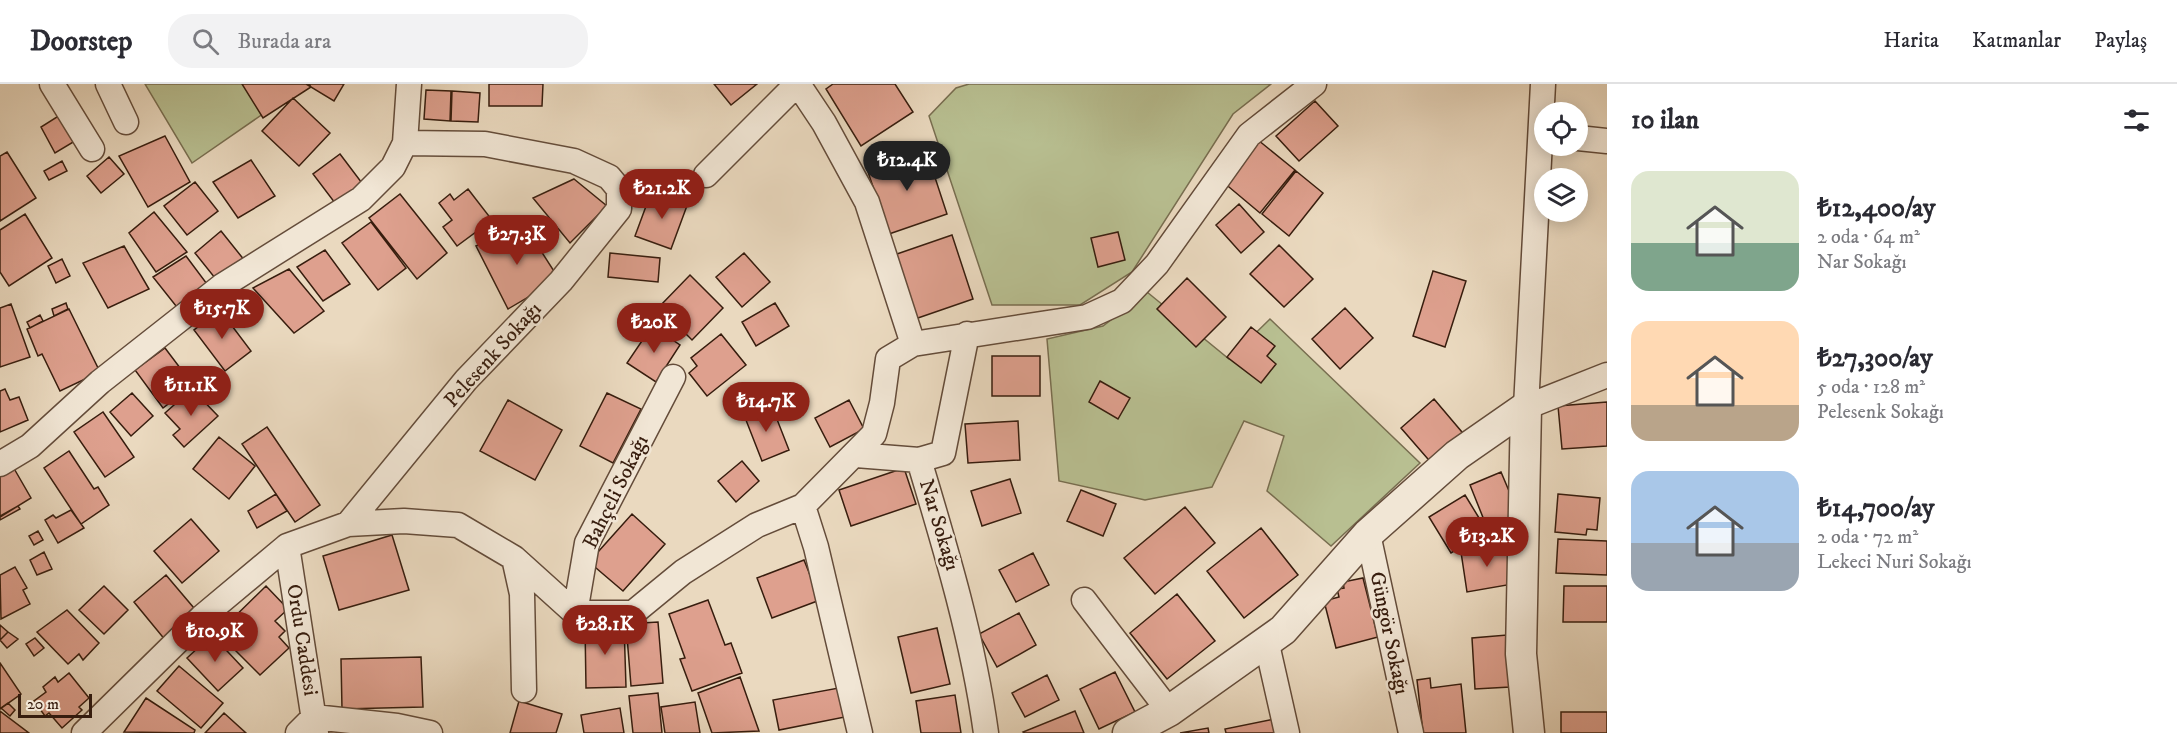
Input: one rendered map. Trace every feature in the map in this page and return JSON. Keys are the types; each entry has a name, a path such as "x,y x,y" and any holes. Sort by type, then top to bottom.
{"street":[{"path":"52,84 92,149"},
{"path":"108,84 126,122"},
{"path":"0,464 30,446 100,382 222,286 361,199 393,167 405,143 409,84"},
{"path":"706,175 797,84 824,123 867,202 913,344"},
{"path":"84,733 202,617 287,546 348,524 404,521 458,525 514,558 575,613 633,613 683,572 757,525 802,506 856,455 874,434 878,423 888,359 913,344 1087,317 1122,301 1157,264 1249,135 1314,84"},
{"path":"1543,84 1543,102"},
{"path":"1588,139 1607,141"},
{"name":"Pelesenk Sokağı","path":"348,524 466,380 561,281 619,210 619,189 609,177 574,160 485,144 405,143"},
{"path":"1529,733 1521,654 1526,407 1542,156"},
{"name":"Nar Sokağı","path":"967,334 943,453 919,460 957,587 980,692 986,733"},
{"path":"1128,733 1169,711 1283,630 1368,534 1457,455 1526,407 1607,375"},
{"name":"Bahçeli Sokağı","path":"575,613 587,543 673,377"},
{"path":"856,455 919,460"},
{"path":"802,506 816,547 860,733"},
{"name":"Güngör Sokağı","path":"1368,534 1411,733"},
{"name":"Ordu Caddesi","path":"287,546 309,728"},
{"path":"514,558 522,594 524,690"},
{"path":"1084,600 1169,711"},
{"path":"1266,640 1287,733"},
{"path":"309,728 397,726 430,733"}],"green space":[{"path":"145,84 261,84 273,107 192,163"},
{"path":"969,84 1271,84 1233,114 1132,272 1080,305 992,305 929,116 956,88"},
{"path":"1147,292 1229,359 1270,319 1420,463 1331,546 1267,491 1284,436 1244,421 1212,487 1145,500 1059,481 1047,339 1103,326"}],"building":[{"path":"242,84 309,84 311,87 263,118"},
{"path":"306,84 344,84 334,101"},
{"path":"489,84 543,84 542,106 489,106"},
{"path":"714,84 757,84 731,105"},
{"path":"833,84 895,84 913,112 861,146 826,89"},
{"path":"426,90 451,91 450,121 424,119"},
{"path":"452,91 480,93 478,122 451,121"},
{"path":"293,98 330,133 299,166 262,131"},
{"path":"1315,101 1338,126 1299,161 1276,136"},
{"path":"60,115 75,141 55,153 41,127"},
{"path":"165,136 190,182 148,207 119,156"},
{"path":"1258,140 1295,170 1260,213 1223,182"},
{"path":"926,150 947,214 889,234 867,169"},
{"path":"7,152 36,198 0,221 0,156"},
{"path":"340,154 365,187 338,207 313,174"},
{"path":"109,157 124,174 101,193 87,176"},
{"path":"251,160 275,196 238,218 213,182"},
{"path":"62,161 67,171 49,180 44,171"},
{"path":"1296,171 1323,193 1289,236 1262,214"},
{"path":"574,179 607,206 570,243 533,198"},
{"path":"195,182 218,211 187,235 164,206"},
{"path":"468,189 492,220 457,246 443,227 452,220 439,203 450,194 454,200"},
{"path":"652,190 688,203 671,249 635,236"},
{"path":"400,194 447,253 417,279 369,218"},
{"path":"1239,204 1264,232 1241,253 1216,225"},
{"path":"154,212 187,252 156,272 129,233"},
{"path":"25,214 52,258 9,286 0,272 0,230"},
{"path":"371,222 406,268 378,290 342,243"},
{"path":"525,226 559,279 508,309 476,246"},
{"path":"221,231 245,261 219,283 195,253"},
{"path":"1118,232 1125,260 1098,267 1091,238"},
{"path":"952,235 973,299 915,319 894,255"},
{"path":"1279,245 1313,279 1284,307 1250,274"},
{"path":"124,246 149,289 108,308 83,263"},
{"path":"325,250 350,284 323,301 297,267"},
{"path":"610,253 660,258 658,282 608,277"},
{"path":"744,253 770,282 742,307 716,277"},
{"path":"186,256 210,288 180,311 153,277"},
{"path":"62,259 70,276 56,283 48,266"},
{"path":"289,269 324,311 294,333 253,288"},
{"path":"1433,271 1466,281 1445,347 1413,336"},
{"path":"690,275 723,308 692,340 659,307"},
{"path":"1187,278 1226,317 1196,347 1157,309"},
{"path":"66,303 68,309 54,316 52,309"},
{"path":"775,303 789,326 756,346 742,322"},
{"path":"11,304 30,357 0,367 0,308"},
{"path":"1345,308 1373,338 1340,369 1312,339"},
{"path":"69,309 100,372 60,391 42,354 38,356 27,329"},
{"path":"220,310 251,351 225,371 194,330"},
{"path":"40,315 43,321 30,328 27,322"},
{"path":"652,326 680,345 656,382 627,363"},
{"path":"1251,327 1275,346 1267,356 1276,364 1261,383 1227,357"},
{"path":"721,334 746,365 707,396 689,373 697,366 691,358"},
{"path":"165,348 193,385 163,408 135,370"},
{"path":"992,356 1040,356 1040,396 992,396"},
{"path":"1100,381 1130,398 1118,419 1089,402"},
{"path":"5,389 10,400 19,397 28,420 0,432 0,391"},
{"path":"192,389 218,416 184,447 173,435 180,429 165,413"},
{"path":"132,393 153,416 131,436 110,412"},
{"path":"607,393 641,409 613,463 580,446"},
{"path":"1434,399 1467,438 1434,466 1401,428"},
{"path":"508,400 562,430 535,480 480,451"},
{"path":"849,400 864,429 830,447 815,418"},
{"path":"1607,402 1607,446 1562,449 1558,406"},
{"path":"771,404 789,450 762,461 744,415"},
{"path":"103,412 134,457 105,477 74,432"},
{"path":"1018,421 1020,460 968,463 965,424"},
{"path":"267,427 320,505 295,522 242,444"},
{"path":"219,437 255,466 229,499 193,469"},
{"path":"69,451 94,489 98,487 109,505 81,524 44,468"},
{"path":"742,461 759,481 736,502 718,481"},
{"path":"12,465 31,498 0,517 0,472"},
{"path":"904,468 916,504 851,526 839,490"},
{"path":"1501,472 1520,517 1488,530 1470,485"},
{"path":"1010,479 1021,513 982,526 971,491"},
{"path":"1081,490 1116,504 1103,536 1067,521"},
{"path":"276,494 287,511 257,528 248,511"},
{"path":"1558,494 1600,498 1597,530 1587,529 1586,535 1555,532"},
{"path":"1465,495 1487,531 1451,553 1429,517"},
{"path":"18,506 20,509 0,520 0,516"},
{"path":"1185,507 1215,543 1155,594 1124,558"},
{"path":"71,510 84,528 58,543 45,520 53,515 56,518"},
{"path":"632,514 665,544 623,591 589,562"},
{"path":"191,519 219,551 182,583 154,551"},
{"path":"1261,528 1298,575 1244,618 1207,571"},
{"path":"38,531 43,540 34,545 29,536"},
{"path":"392,535 409,590 339,610 323,556"},
{"path":"1558,539 1607,541 1607,575 1556,573"},
{"path":"1507,544 1513,584 1467,592 1461,552"},
{"path":"44,552 52,569 37,575 30,560"},
{"path":"1033,553 1049,585 1016,602 999,570"},
{"path":"804,560 820,600 772,618 757,578"},
{"path":"15,567 27,588 23,590 30,604 1,619 0,575"},
{"path":"166,575 199,614 166,641 134,602"},
{"path":"1363,578 1378,637 1336,648 1324,601 1339,597 1337,589 1344,588 1343,582"},
{"path":"104,586 128,610 104,634 79,610"},
{"path":"266,586 288,609 275,621 285,631 279,637 289,648 260,675 218,633"},
{"path":"1564,586 1607,586 1607,622 1563,622"},
{"path":"1177,594 1215,641 1167,679 1130,633"},
{"path":"708,600 725,645 731,643 742,673 692,691 680,659 685,658 669,614"},
{"path":"67,610 99,643 83,660 79,654 68,664 37,632"},
{"path":"1019,613 1036,645 997,667 979,634"},
{"path":"658,622 663,683 631,686 626,624"},
{"path":"624,624 626,687 586,688 585,625"},
{"path":"0,625 8,632 0,640"},
{"path":"937,628 950,684 911,693 898,637"},
{"path":"8,632 18,639 7,648 0,640"},
{"path":"212,635 243,668 218,691 187,658"},
{"path":"1507,635 1510,687 1475,689 1472,638"},
{"path":"35,638 44,648 34,656 26,644"},
{"path":"421,657 423,707 342,709 341,659"},
{"path":"0,663 21,694 0,709"},
{"path":"179,666 223,703 201,728 157,691"},
{"path":"1115,672 1135,712 1099,729 1080,689"},
{"path":"69,673 89,698 79,707 82,710 62,728 49,713 45,716 34,701 46,692 43,687 55,677 58,682"},
{"path":"1047,675 1059,700 1025,717 1012,693"},
{"path":"740,677 759,731 712,733 698,693"},
{"path":"1430,678 1431,688 1461,684 1466,733 1423,733 1417,680"},
{"path":"844,687 850,716 779,730 773,700"},
{"path":"658,693 662,733 633,733 629,696"},
{"path":"955,695 961,733 921,733 916,701"},
{"path":"146,698 195,730 194,733 124,732"},
{"path":"519,701 562,714 556,733 510,733"},
{"path":"695,702 700,733 665,733 661,707"},
{"path":"8,703 15,710 10,716 1,708"},
{"path":"620,708 624,733 584,733 581,715"},
{"path":"0,711 29,733 0,733"},
{"path":"1075,711 1084,733 1023,732"},
{"path":"1561,712 1607,712 1607,733 1561,733"},
{"path":"224,713 246,733 205,733"},
{"path":"1275,719 1278,733 1226,733 1225,729"},
{"path":"1208,728 1209,733 1180,733"}]}
